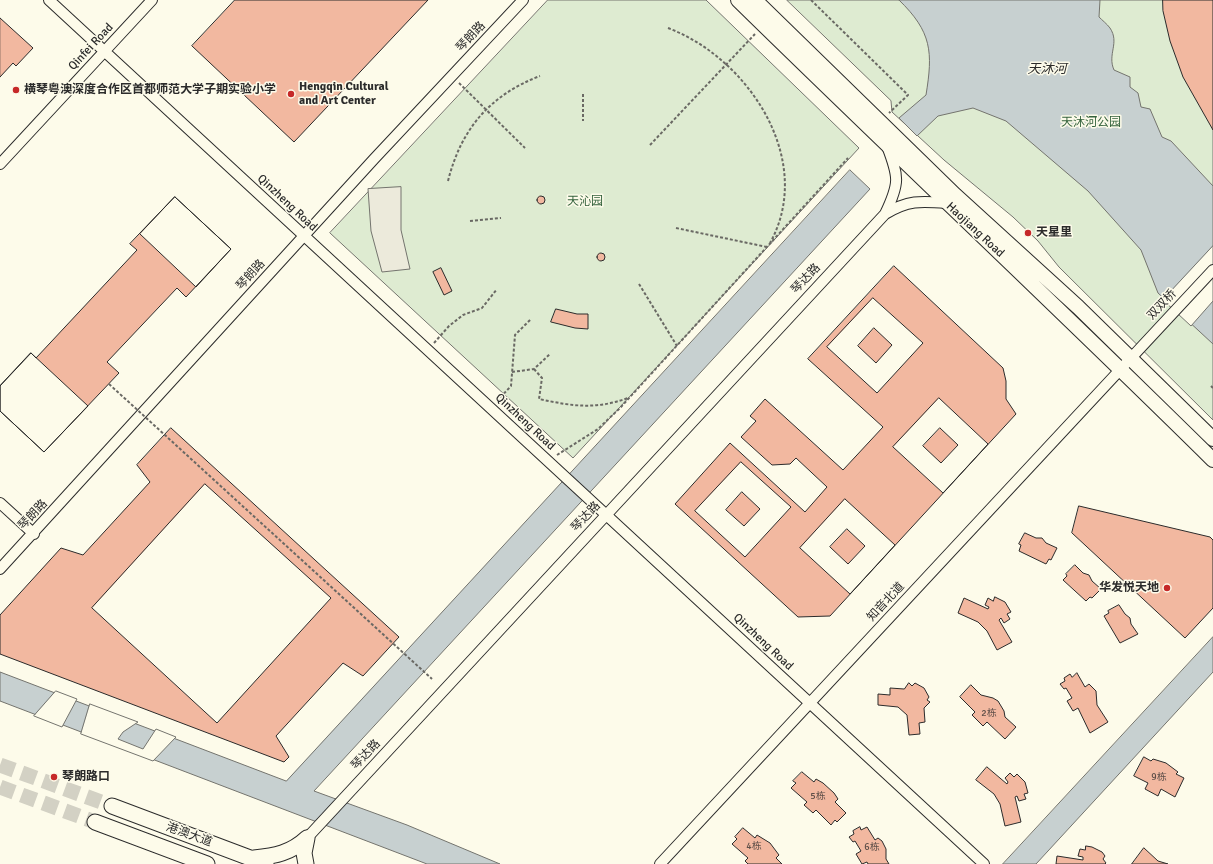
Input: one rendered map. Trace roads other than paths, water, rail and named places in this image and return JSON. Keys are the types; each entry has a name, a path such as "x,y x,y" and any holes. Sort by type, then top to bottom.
{"main road":[{"name":"Haojiang Road","path":"738,0 947,204 1121,369 1213,460"},
{"name":"Haojiang Road","path":"755,0 955,195 1078,307 1213,439"},
{"name":"港澳大道","path":"112,806 266,864"},
{"name":"港澳大道","path":"94,822 206,864"},
{"path":"251,858 281,854 295,848 307,838"},
{"path":"306,864 304,853 307,838"}],"street":[{"name":"Qinzheng Road","path":"49,0 984,864"},
{"name":"Qinfei Road","path":"0,164 152,0"},
{"name":"琴朗路","path":"0,569 34,534 304,236 523,0"},
{"path":"885,214 895,194 897,171 887,146"},
{"path":"885,214 901,204 924,201 947,204"},
{"name":"琴达路","path":"307,838 885,214"},
{"name":"双双桥","path":"1131,358 1213,270"},
{"name":"知音北道","path":"660,864 1131,358"},
{"path":"0,503 34,534"}],"water":[{"name":"天沐河","path":"899,0 1100,0 1099,17 1113,33 1114,44 1112,64 1114,70 1130,77 1130,87 1138,93 1141,107 1150,109 1162,137 1171,141 1213,186 1213,344 1158,293 1141,250 1088,191 1006,121 973,108 938,116 917,136 899,118 926,95 929,54 928,43 918,22"},
{"path":"850,170 870,189 314,791 407,825 500,864 427,864 0,701 0,672 286,781"},
{"path":"1213,637 1213,672 1036,864 1003,864"}],"tunnel":[{"path":"0,765 112,806"},
{"path":"0,787 95,822"}],"place":[{"name":"横琴粤澳深度合作区首都师范大学子期实验小学","path":"16,90"},
{"name":"Hengqin Cultural and Art Center","path":"291,94"},
{"name":"天星里","path":"1028,233"},
{"name":"华发悦天地","path":"1167,588"},
{"name":"琴朗路口","path":"54,777"}],"park label":[{"name":"天沐河公园","path":"1091,123"},
{"name":"天沁园","path":"585,202"}]}
